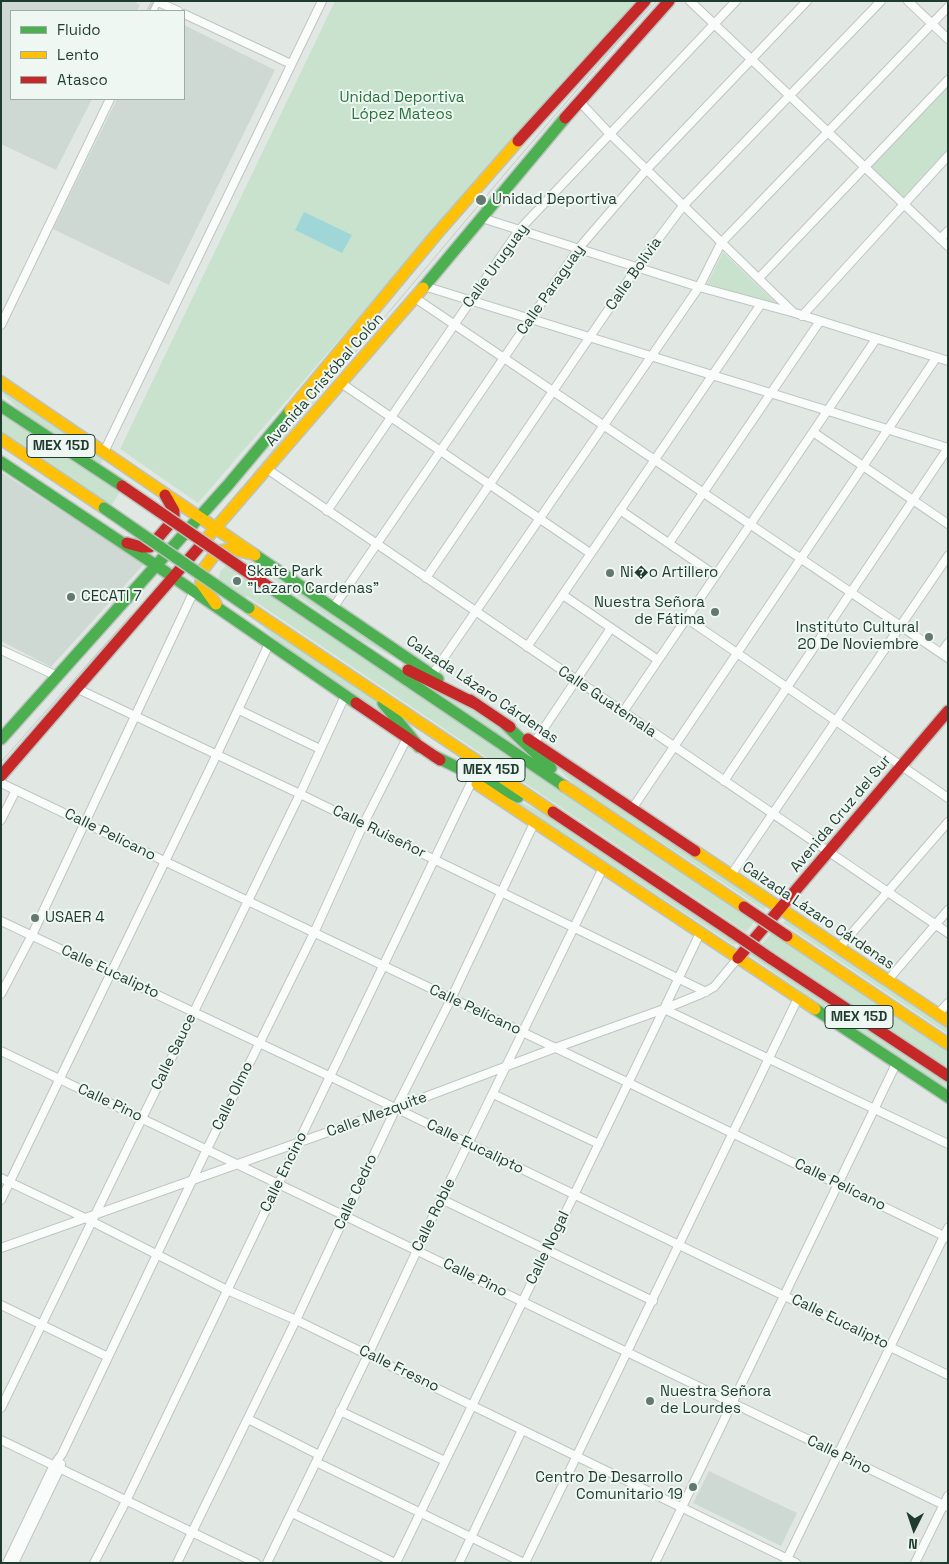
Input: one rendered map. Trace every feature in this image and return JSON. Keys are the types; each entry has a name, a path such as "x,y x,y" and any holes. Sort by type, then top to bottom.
{"main road":[{"name":"Avenida Cristóbal Colón","path":"1,739 228,485 435,236 531,126 645,1"},
{"name":"Avenida Cristóbal Colón","path":"1,776 415,298 579,102 669,1"},
{"name":"Calzada Lázaro Cárdenas","path":"1,382 332,608 943,1018"},
{"path":"1,400 24,421"},
{"name":"MEX 15D","path":"1,406 948,1044"},
{"name":"MEX 15D","path":"1,439 249,608 947,1076"},
{"path":"1,462 194,591 420,747 535,821 948,1097"},
{"path":"228,485 228,498 232,510"},
{"path":"118,540 142,547 153,545 175,516 163,492"},
{"path":"220,610 201,582 202,571 215,554 220,551 232,549 254,554"},
{"path":"144,580 153,582 158,590 158,595"},
{"path":"353,642 476,704"},
{"path":"373,690 420,747"},
{"name":"Avenida Cruz del Sur","path":"738,958 948,712"},
{"path":"505,724 581,797"},
{"path":"434,756 573,824"}],"street":[{"path":"157,1 176,10"},
{"path":"104,452 322,1"},
{"path":"690,1 948,246"},
{"name":"Calle Uruguay","path":"327,510 519,230 736,1"},
{"name":"Calle Paraguay","path":"332,608 579,248 647,169 807,1"},
{"name":"Calle Bolivia","path":"426,578 638,266 683,206 881,1"},
{"path":"908,1 948,39"},
{"path":"432,675 699,287 721,243 948,6"},
{"path":"185,14 291,64"},
{"path":"759,278 948,80"},
{"path":"1,325 110,100"},
{"path":"579,102 721,243 798,315"},
{"path":"798,315 948,156"},
{"path":"482,218 638,266 699,287 820,321 948,361"},
{"path":"940,239 948,231"},
{"path":"424,286 948,448 724,781"},
{"path":"415,298 944,655 948,643"},
{"path":"527,647 761,304"},
{"path":"669,543 820,321"},
{"path":"623,712 876,339"},
{"path":"632,809 936,358"},
{"path":"341,383 590,554"},
{"path":"813,432 948,524"},
{"name":"Calle Guatemala","path":"267,469 948,934"},
{"path":"620,510 715,575"},
{"path":"731,875 948,556"},
{"path":"1,994 32,935 194,591"},
{"path":"563,595 658,660"},
{"path":"686,618 948,798"},
{"path":"534,743 611,628"},
{"path":"1,1200 166,862 269,644"},
{"path":"1,650 57,676"},
{"name":"Calle Ruiseñor","path":"78,689 218,754 706,992"},
{"name":"Calle Sauce","path":"1,1408 91,1218 142,1118 300,794 345,696"},
{"path":"239,710 320,749"},
{"name":"Calle Olmo","path":"14,1563 62,1454 194,1180 207,1149 314,933 363,825 407,738"},
{"name":"Calle Encino","path":"94,1563 126,1501 472,781"},
{"name":"Calle Pelícano","path":"1,783 247,902 629,1082 946,1237"},
{"path":"1,820 16,790"},
{"name":"Calle Cedro","path":"177,1563 296,1320 396,1108 451,999 535,821"},
{"path":"839,948 948,822"},
{"name":"Calle Roble","path":"268,1563 441,1199 603,868"},
{"path":"888,980 948,910"},
{"name":"Calle Eucalipto","path":"1,921 330,1076 948,1374"},
{"name":"Calle Nogal","path":"395,1563 700,933"},
{"name":"Calle Mezquite","path":"1,1248 91,1218 664,1009 706,992 722,979 738,958"},
{"path":"248,1419 420,1512 524,1563 653,1301 798,998"},
{"path":"943,1018 948,1003"},
{"path":"664,1009 948,1144"},
{"name":"Calle Pino","path":"1,1051 946,1506"},
{"path":"655,1563 896,1064"},
{"path":"493,1094 599,1144"},
{"name":"Calle Fresno","path":"1,1178 91,1218 227,1290 296,1320 472,1404 786,1561 796,1563"},
{"path":"441,1199 653,1301"},
{"path":"786,1561 890,1347 946,1237 948,1228"},
{"path":"1,1305 108,1357"},
{"path":"340,1412 445,1461"},
{"path":"459,1563 522,1430"},
{"path":"1,1440 256,1563"},
{"name":"Calle Olmo","path":"7,1563 57,1467"},
{"path":"915,1563 946,1506 948,1496"},
{"path":"292,1513 395,1563"}],"shaded area":[{"path":"1,1 133,1 140,5 138,10 10,10 10,100 91,100 56,170 1,144"},
{"path":"185,25 275,70 169,285 53,229 117,100 185,100"},
{"path":"1,472 144,564 51,667 1,641"},
{"path":"709,1471 797,1513 781,1546 693,1503"}],"green space":[{"name":"Unidad Deportiva López Mateos","path":"335,1 636,1 561,83 198,503 120,449"},
{"path":"948,86 948,151 904,199 870,168"},
{"path":"723,252 778,305 707,284"},
{"path":"1,388 103,459 100,465 27,417 1,392"},
{"path":"1,412 120,492 111,506 1,433"},
{"path":"225,545 425,674 359,639"},
{"path":"236,558 755,921 746,932 247,596 241,605 215,588 221,570"},
{"path":"237,604 371,695 390,719 279,642"},
{"path":"417,678 501,724 541,764"},
{"path":"534,746 768,904 764,910 576,786"},
{"path":"501,793 573,827 737,942 734,945"},
{"path":"788,917 948,1024 948,1034 783,923"},
{"path":"773,931 948,1050 948,1069 762,944"},
{"path":"753,951 948,1083 948,1092 749,955"}],"water":[{"path":"304,212 352,235 342,253 295,230"}],"tram line":[{"path":"253,474 514,163 619,41 657,1"},
{"path":"1,762 131,615"}],"railway":[{"path":"150,10 154,1"}],"traffic: fast":[{"path":"423,288 565,118"},
{"path":"1,406 122,486"},
{"path":"1,739 228,485 290,411"},
{"path":"1,462 157,566 356,703"},
{"path":"104,508 249,608"},
{"path":"255,555 438,679"},
{"path":"269,587 564,786"},
{"path":"383,703 419,747"},
{"path":"505,724 551,768"},
{"path":"434,756 518,797"},
{"path":"815,1009 948,1097"}],"traffic: slow":[{"path":"290,411 435,236 518,141"},
{"path":"200,546 423,288"},
{"path":"1,382 255,555"},
{"path":"1,439 104,508"},
{"path":"216,604 201,583 202,571 215,554 220,551 232,549 248,553"},
{"path":"249,608 553,812"},
{"path":"477,784 815,1009"},
{"path":"564,786 744,907"},
{"path":"695,851 948,1021"},
{"path":"787,936 948,1044"}],"traffic: jam":[{"path":"518,141 645,1"},
{"path":"565,118 669,1"},
{"path":"122,486 269,587"},
{"path":"127,543 150,547 174,519 174,511 165,495"},
{"path":"1,776 200,546"},
{"path":"408,670 476,704"},
{"path":"470,700 510,727"},
{"path":"356,703 440,760"},
{"path":"738,958 948,711"},
{"path":"528,739 695,851"},
{"path":"553,812 732,932"},
{"path":"744,907 787,936"},
{"path":"732,932 770,958"},
{"path":"770,958 948,1076"}],"place":[{"name":"Unidad Deportiva","path":"481,200"},
{"name":"Ni�o Artillero","path":"610,573"},
{"name":"Skate Park \"Lazaro Cardenas\"","path":"237,581"},
{"name":"CECATI 7","path":"71,597"},
{"name":"Nuestra Señora de Fátima","path":"715,612"},
{"name":"Instituto Cultural 20 De Noviembre","path":"929,637"},
{"name":"USAER 4","path":"35,918"},
{"name":"Nuestra Señora de Lourdes","path":"650,1401"},
{"name":"Centro De Desarrollo Comunitario 19","path":"693,1487"}]}
